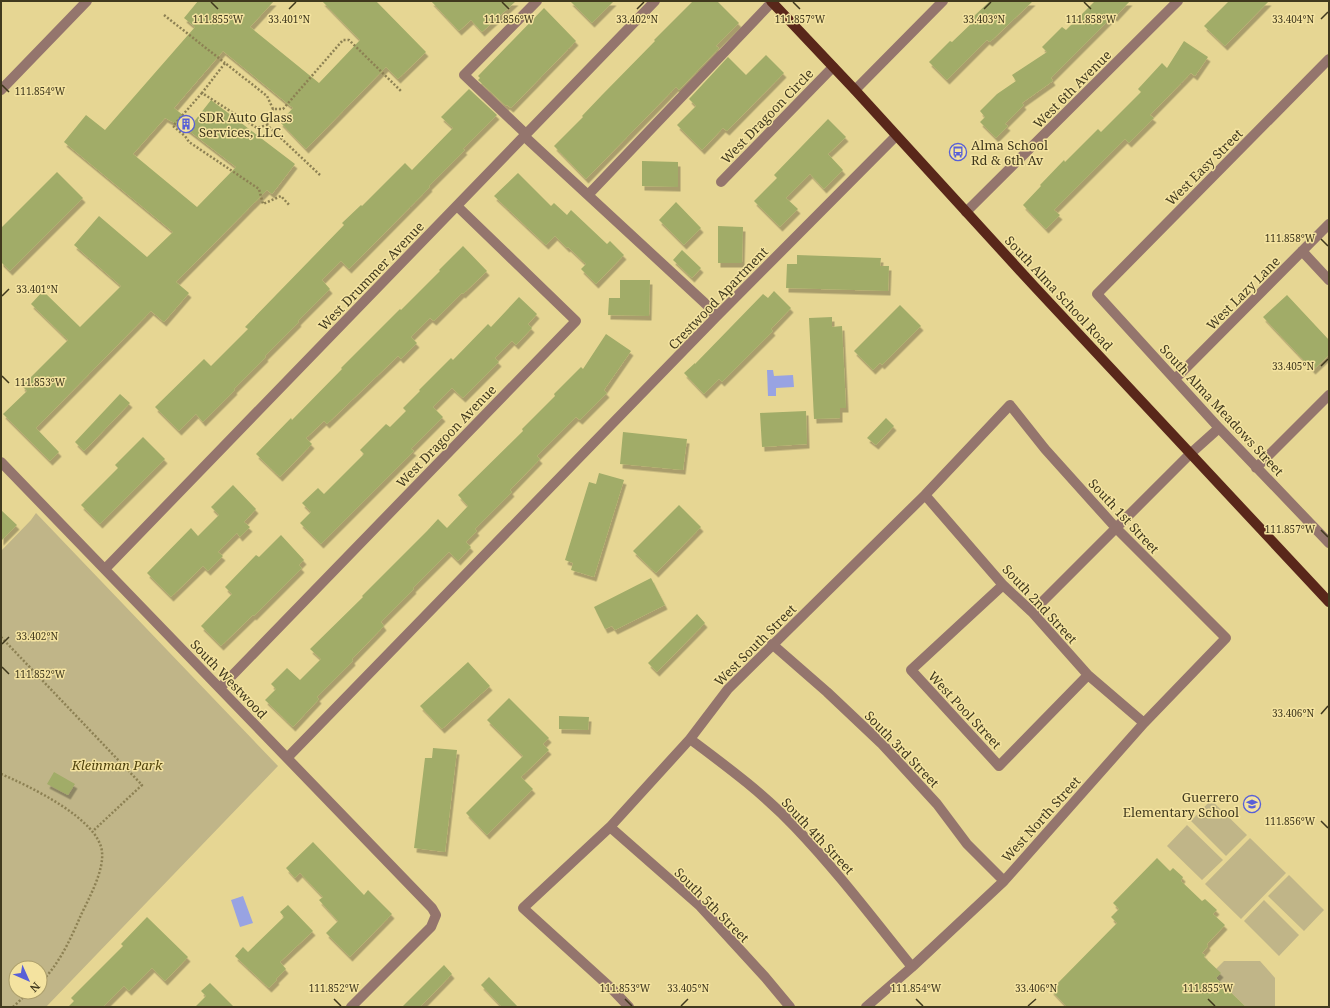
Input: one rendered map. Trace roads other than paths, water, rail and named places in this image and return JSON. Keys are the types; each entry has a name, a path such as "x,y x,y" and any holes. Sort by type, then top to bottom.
{"main road":[{"name":"South Alma School Road","path":"771,2 833,66 966,212 1329,602"}],"street":[{"path":"1,90 87,1"},
{"path":"537,1 464,75 588,195 708,306 716,317"},
{"name":"West Drummer Avenue","path":"105,569 655,1"},
{"path":"855,90 943,1"},
{"name":"West 6th Avenue","path":"966,212 1178,1"},
{"path":"588,195 771,2"},
{"name":"West Easy Street","path":"1097,294 1329,59"},
{"name":"West Dragoon Circle","path":"721,182 833,66"},
{"name":"Crestwood Apartment","path":"287,758 716,317 896,136"},
{"name":"West Dragoon Avenue","path":"220,688 576,321 457,206"},
{"name":"West Lazy Lane","path":"1175,380 1329,224"},
{"path":"1302,251 1329,280"},
{"name":"South Alma Meadows Street","path":"1097,294 1256,468 1329,543"},
{"path":"1256,468 1329,395"},
{"name":"West South Street","path":"628,1007 611,988 523,908 610,827 690,738 728,688 925,495 1010,405"},
{"name":"South 1st Street","path":"1010,405 1045,449 1116,528 1226,638"},
{"path":"1032,612 1190,454 1219,428"},
{"name":"South Westwood","path":"1,462 432,908 436,915 431,927 351,1007"},
{"name":"South 2nd Street","path":"925,495 1003,586 1032,612 1088,675 1144,723"},
{"name":"West Pool Street","path":"1003,586 911,670 999,766 1088,675"},
{"name":"West North Street","path":"866,1007 912,967 1004,881 1144,723 1226,638"},
{"name":"South 3rd Street","path":"772,644 827,692 882,744 937,804 967,844 1004,881"},
{"name":"South 4th Street","path":"690,738 748,783 794,826 859,901 912,967"},
{"name":"South 5th Street","path":"610,827 700,906 766,977 790,1007"}],"water":[{"path":"767,370 773,370 774,376 793,375 794,387 776,388 776,396 768,396"},
{"path":"243,896 253,923 240,927 231,900"}],"place":[{"name":"SDR Auto Glass Services, LLC.","path":"186,124"},
{"name":"Alma School Rd & 6th Av","path":"958,152"},
{"name":"Guerrero Elementary School","path":"1252,804"}],"park label":[{"name":"Kleinman Park","path":"117,765"}]}
